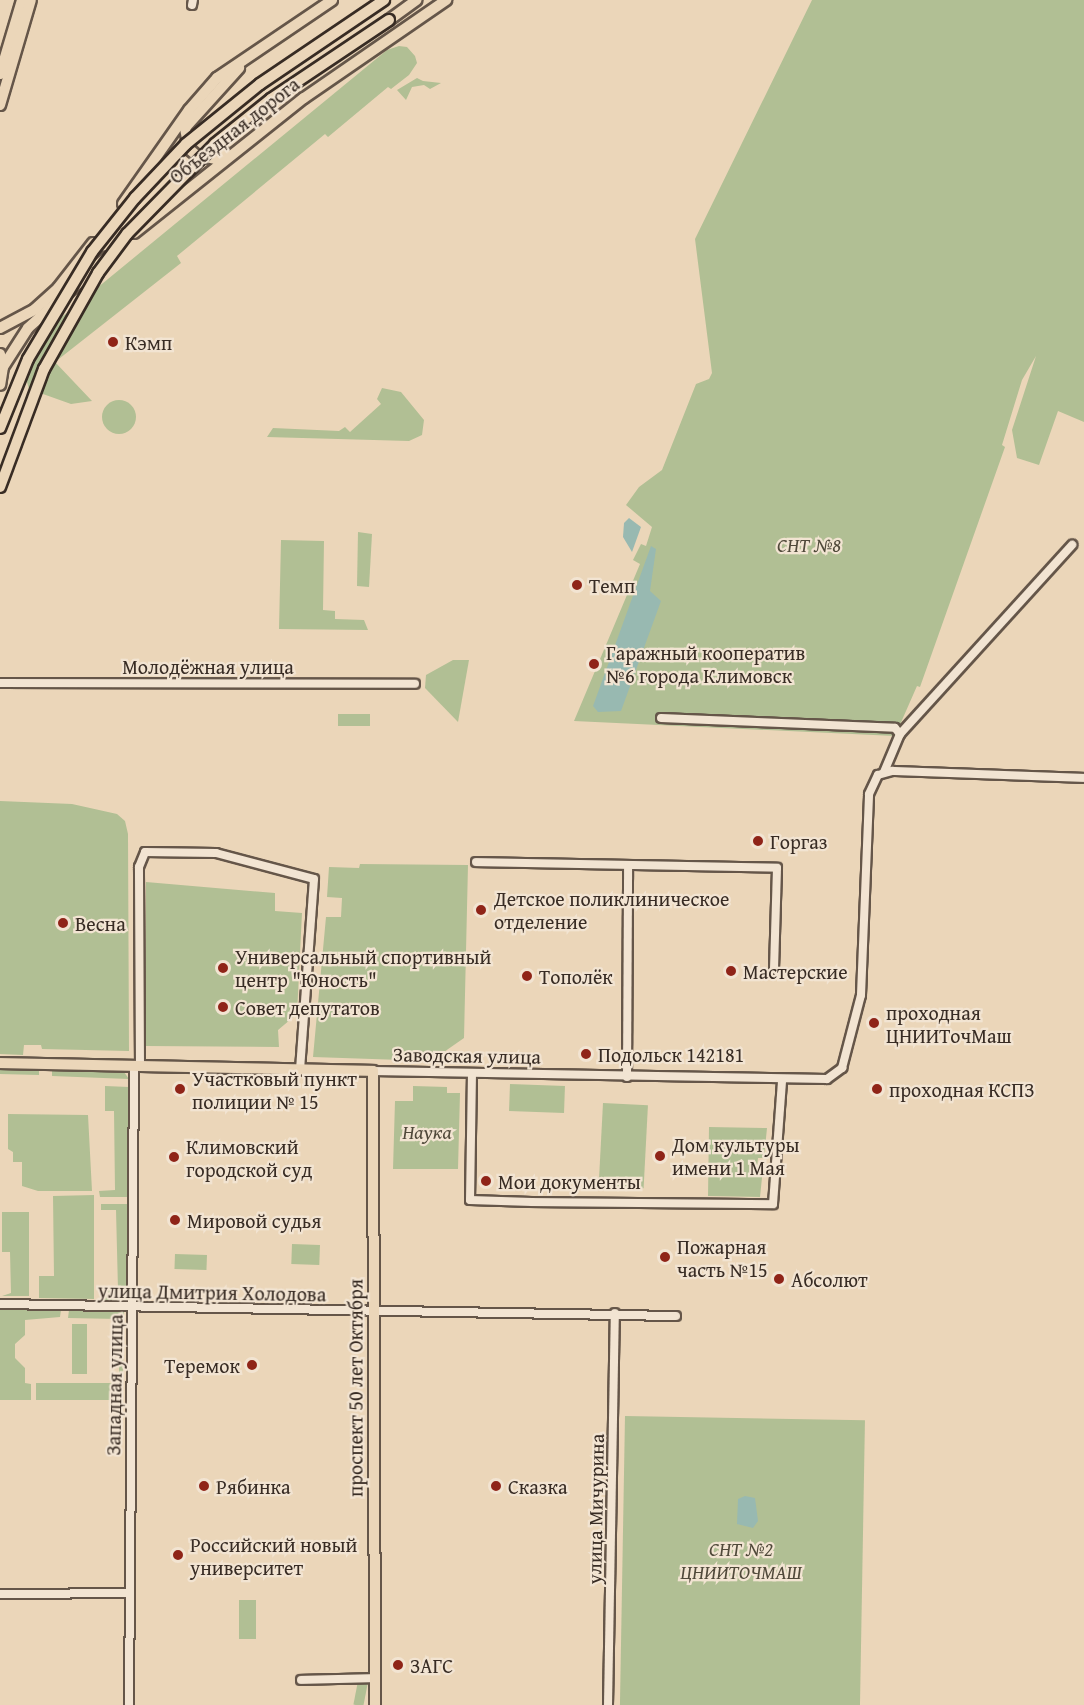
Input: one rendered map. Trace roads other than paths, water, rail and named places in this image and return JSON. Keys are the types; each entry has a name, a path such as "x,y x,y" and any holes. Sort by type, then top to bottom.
{"main road":[{"path":"0,74 22,0"},
{"path":"0,105 31,0"},
{"name":"Объездная дорога","path":"0,328 35,309 58,288 138,187 189,110 217,78 279,33 332,0"},
{"path":"0,428 28,359 92,252 135,198 186,144 260,84 384,0"},
{"path":"0,487 44,369 98,273 127,234 215,144 271,99 417,0"},
{"name":"Объездная дорога","path":"3,367 17,341 55,303 159,211 266,127 446,0"},
{"path":"266,127 216,159 196,155 189,149 184,128 219,86 279,33"},
{"path":"0,354 3,367 0,385"},
{"name":"Заводская улица","path":"0,1063 373,1071"},
{"name":"проспект 50 лет Октября","path":"373,1071 375,1705"}],"street":[{"path":"1072,545 900,734 884,772 1084,778"},
{"name":"Молодёжная улица","path":"0,683 416,684"},
{"path":"661,718 895,728 900,734"},
{"name":"Заводская улица","path":"373,1071 782,1080 827,1079 839,1073 862,983 869,794 874,780 884,772"},
{"name":"Западная улица","path":"129,1705 131,1307 139,867 145,852 216,854 314,879 300,1069"},
{"path":"476,862 777,868 774,969"},
{"path":"627,1077 628,866"},
{"path":"472,1073 470,1200 532,1203 773,1204 782,1080"},
{"name":"улица Дмитрия Холодова","path":"0,1304 615,1313 676,1316"},
{"name":"улица Мичурина","path":"608,1705 615,1313"},
{"path":"0,1594 129,1593"},
{"path":"301,1680 375,1678"}],"water":[{"path":"629,518 641,527 632,552 623,537 624,523"},
{"path":"651,546 656,549 650,591 661,601 621,711 598,712 593,706"},
{"path":"745,1496 755,1498 758,1521 753,1528 737,1524 738,1499"}],"place":[{"name":"Кэмп","path":"113,342"},
{"name":"Темп","path":"577,585"},
{"name":"Гаражный кооператив №6 города Климовск","path":"594,664"},
{"name":"Горгаз","path":"758,841"},
{"name":"Детское поликлиническое отделение","path":"481,910"},
{"name":"Весна","path":"63,923"},
{"name":"Универсальный спортивный центр \"Юность\"","path":"223,968"},
{"name":"Мастерские","path":"731,971"},
{"name":"Тополёк","path":"527,976"},
{"name":"Совет депутатов","path":"223,1007"},
{"name":"проходная ЦНИИТочМаш","path":"874,1023"},
{"name":"Подольск 142181","path":"586,1054"},
{"name":"Участковый пункт полиции № 15","path":"180,1089"},
{"name":"проходная КСПЗ","path":"877,1089"},
{"name":"Дом культуры имени 1 Мая","path":"660,1156"},
{"name":"Климовский городской суд","path":"174,1157"},
{"name":"Мои документы","path":"486,1181"},
{"name":"Мировой судья","path":"175,1220"},
{"name":"Пожарная часть №15","path":"665,1257"},
{"name":"Абсолют","path":"779,1279"},
{"name":"Теремок","path":"252,1365"},
{"name":"Рябинка","path":"204,1486"},
{"name":"Сказка","path":"496,1486"},
{"name":"Российский новый университет","path":"178,1555"},
{"name":"ЗАГС","path":"398,1665"}],"park label":[{"name":"СНТ №8","path":"809,544"},
{"name":"Наука","path":"427,1131"},
{"name":"СНТ №2 ЦНИИТОЧМАШ","path":"741,1560"}]}
